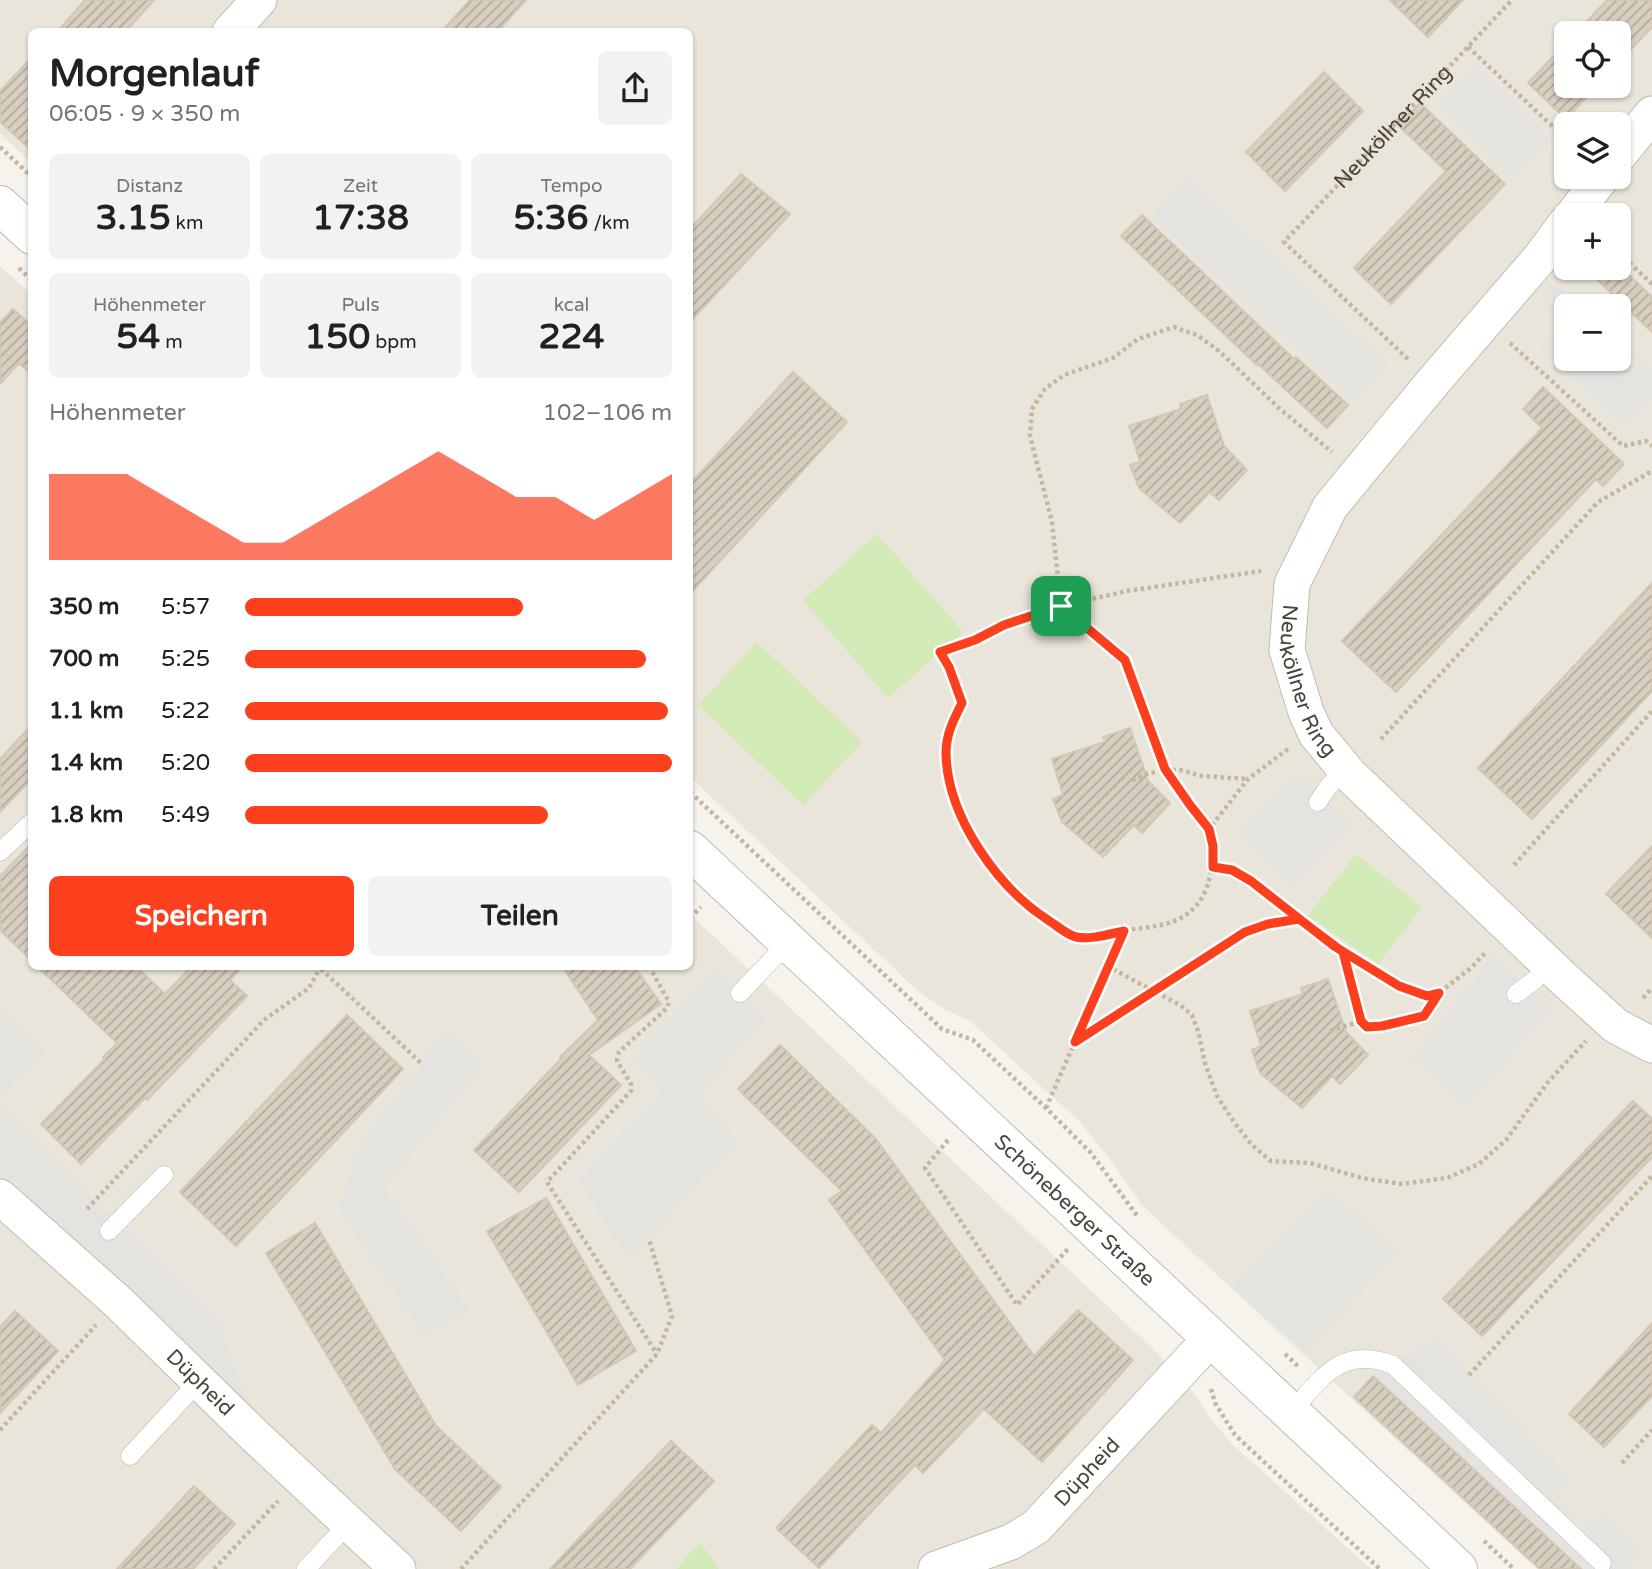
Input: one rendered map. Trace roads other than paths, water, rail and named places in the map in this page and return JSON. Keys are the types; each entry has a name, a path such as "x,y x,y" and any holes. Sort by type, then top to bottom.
{"street":[{"path":"234,28 259,0"},
{"path":"1631,140 1652,114"},
{"path":"1582,203 1593,189"},
{"path":"0,205 28,231"},
{"name":"Neuköllner Ring","path":"1554,238 1330,507 1292,584 1287,650 1306,712 1316,734 1345,769 1616,1026 1652,1045"},
{"name":"Schöneberger Straße","path":"693,853 1458,1569"},
{"name":"Düpheid","path":"0,1197 118,1302 398,1569"},
{"name":"Düpheid","path":"936,1569 1011,1542 1036,1527 1211,1338"}],"lane":[{"path":"1318,802 1345,769"},
{"path":"0,852 28,826"},
{"path":"740,993 788,943"},
{"path":"1516,993 1536,979 1548,964"},
{"path":"109,1231 164,1175"},
{"path":"1291,1412 1326,1372 1344,1362 1365,1357 1393,1364 1602,1563"},
{"path":"131,1456 199,1381"},
{"path":"306,1569 349,1523"}]}
